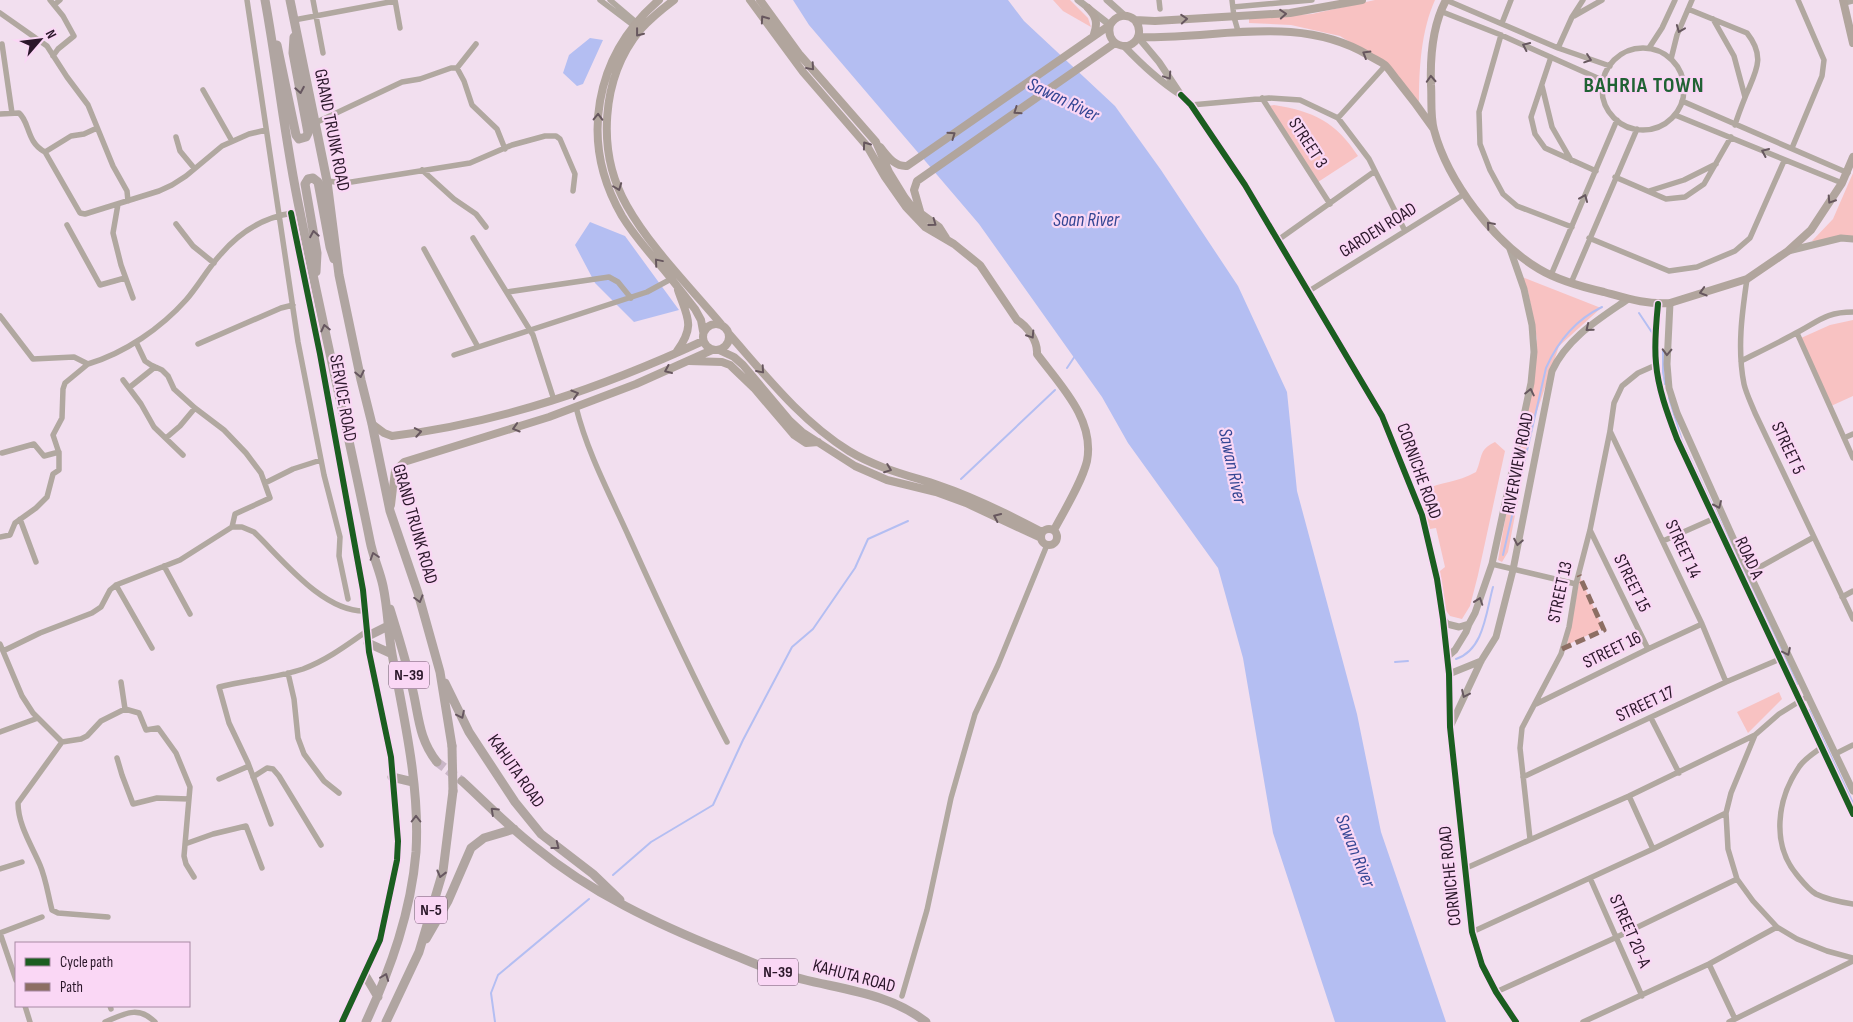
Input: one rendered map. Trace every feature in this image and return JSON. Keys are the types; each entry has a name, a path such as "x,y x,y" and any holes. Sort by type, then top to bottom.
{"highway":[{"name":"N-5","path":"265,0 295,212 315,282 345,416 371,548 383,586 413,782 416,813 416,852 410,900 401,933 378,997 366,1022"},
{"name":"GRAND TRUNK ROAD","path":"290,0 327,181 339,275 360,380 372,424 390,511 418,593 440,672 452,746 452,791 443,871 418,952 386,1022"},
{"path":"269,23 280,56 296,135 299,139 302,139 308,133 293,53 294,22"},
{"path":"315,282 317,253 305,184 308,180 314,178 318,182 330,247 339,275"},
{"name":"N-39","path":"383,586 413,688 422,737 428,751 438,762"},
{"path":"388,626 368,637 392,654"},
{"name":"KAHUTA ROAD","path":"440,672 469,732 515,802 541,834 593,874 632,911"},
{"path":"392,777 413,782"},
{"name":"KAHUTA ROAD","path":"462,781 536,848 579,879 632,911 706,944 781,973 846,988 900,1005 926,1022"},
{"name":"KAHUTA ROAD","path":"418,952 448,902 470,848 484,838 514,829"},
{"path":"365,975 378,997"}],"main road":[{"path":"659,0 635,23 612,62 598,108 598,149 607,183 622,216 698,312 703,331 703,341 707,348 738,359 790,421 802,432 869,473 887,480 936,492 1042,535"},
{"path":"674,0 660,10 640,30 630,45 614,78 608,106 609,155 618,187 635,219 729,334 800,414 830,438 850,452 886,468 968,496 1042,535"},
{"path":"750,0 803,72 868,146 888,182 909,212 936,235 946,238"},
{"path":"760,0 800,55 891,160 899,165 907,166 1110,25 1116,18 1125,16 1135,20 1155,22 1290,13 1362,0"},
{"path":"1433,128 1430,56 1440,11 1446,0"},
{"path":"1843,2 1849,13 1853,43"},
{"path":"1088,8 1096,19 1097,25 1092,36"},
{"path":"1110,25 1110,35 1115,43 1124,46 1132,44 1138,37 1139,26 1135,20"},
{"path":"1138,37 1153,38 1238,31 1291,31 1351,45 1385,66 1414,101 1433,128 1445,162 1463,195 1510,249 1540,270 1551,275 1571,283 1628,299 1670,304 1747,279 1788,251 1811,230 1848,173 1853,157"},
{"path":"920,211 914,190 915,183 1115,43"},
{"path":"880,147 895,184 912,207 939,226 946,238 980,265 1016,320 1023,324 1035,341 1038,346 1038,354 1077,409 1083,421 1088,440 1086,462 1054,530"},
{"path":"673,281 689,324 687,337 676,353"},
{"path":"703,331 711,324 721,324"},
{"path":"390,511 395,472 404,462 540,420 636,384 687,361 723,348 728,342 729,334"},
{"path":"372,424 384,433 392,436 481,421 586,390 703,341"},
{"path":"687,361 722,362 730,365 754,388 794,435 806,443 818,442"},
{"path":"1046,529 1054,530 1057,534 1055,542 1048,545 1042,542 1042,535 1046,529"}],"street":[{"path":"53,56 58,49 74,36 52,2 60,0"},
{"path":"247,0 308,398 340,537 339,556 348,599"},
{"path":"313,0 324,53"},
{"path":"294,22 395,0 400,28"},
{"path":"600,0 635,23"},
{"path":"610,0 635,23"},
{"path":"1078,0 1110,25"},
{"path":"1107,0 1125,16"},
{"path":"1159,0 1160,9"},
{"path":"1232,0 1238,31"},
{"path":"1233,7 1312,0"},
{"path":"1446,0 1558,48 1610,66"},
{"path":"1502,23 1511,0"},
{"path":"1558,48 1572,17 1583,0"},
{"path":"1572,17 1602,0"},
{"path":"1648,48 1662,28 1675,0"},
{"path":"1671,59 1677,35 1692,0"},
{"path":"1792,148 1822,76 1824,60 1798,0"},
{"path":"1843,2 1853,1"},
{"path":"1688,9 1747,33 1753,41 1758,58 1758,68 1734,125"},
{"path":"1440,11 1502,35 1602,80"},
{"path":"0,13 47,46 88,105 113,166 127,191 128,200"},
{"path":"1713,19 1734,56 1745,97"},
{"path":"1502,35 1479,112 1480,144 1490,170 1503,194 1517,206 1572,227"},
{"path":"1138,37 1159,62 1181,95"},
{"path":"2,44 12,113"},
{"path":"457,68 476,44"},
{"path":"1124,46 1146,69 1166,86 1181,95"},
{"path":"1637,48 1648,48 1661,52 1671,59 1683,79 1684,90 1682,101 1675,115 1658,127 1647,130 1626,126 1617,120 1605,101 1602,80 1617,58 1637,48"},
{"path":"1550,57 1531,117 1535,134 1545,148 1596,171"},
{"path":"1338,118 1385,66"},
{"path":"315,123 402,82 414,81 451,68 457,68"},
{"path":"457,68 464,81 472,105 497,129 505,149"},
{"path":"1542,86 1552,127 1571,160"},
{"path":"203,90 232,141"},
{"name":"CORNICHE ROAD","path":"1181,95 1192,105 1245,185 1382,416 1402,460 1422,514 1443,619 1449,674 1450,727 1472,932 1482,965 1496,992 1516,1022"},
{"path":"1192,105 1262,98 1300,100 1338,118 1369,159 1405,231"},
{"name":"STREET 3","path":"1262,98 1330,204"},
{"path":"1682,101 1848,173"},
{"path":"0,114 19,113 22,116 28,132 39,149 46,152 80,213 95,212 159,191 172,185 207,157 232,141 266,130"},
{"path":"1675,115 1842,183"},
{"path":"1551,275 1617,120"},
{"path":"46,152 71,136 84,134 97,128"},
{"path":"1571,283 1637,129"},
{"path":"327,181 344,183 470,163 512,145 545,136 556,136 560,139 575,174 573,192"},
{"path":"1615,177 1666,199 1685,197 1704,184 1731,137"},
{"path":"176,138 180,151 194,168"},
{"path":"1590,238 1669,271 1697,267 1735,251 1750,238 1784,161"},
{"path":"1649,191 1684,180 1716,164"},
{"path":"422,170 454,199 476,214 486,226"},
{"path":"1278,240 1375,171"},
{"name":"GARDEN ROAD","path":"1309,291 1463,195"},
{"path":"118,204 113,233 133,298"},
{"path":"0,536 10,535 15,523 36,508 47,496 53,474 59,470 59,452 53,435 62,418 63,388 65,383 88,364 99,361 136,342 172,315 188,298 221,253 255,224 295,212"},
{"name":"SERVICE ROAD","path":"295,212 363,590 368,637 383,725 388,738 398,841 397,860 380,940 342,1022"},
{"path":"176,224 193,246 214,262"},
{"path":"66,226 100,285 126,278"},
{"path":"473,238 531,331 554,400"},
{"path":"1788,251 1841,238 1853,239"},
{"path":"424,249 478,347"},
{"name":"RIVERVIEW ROAD","path":"1447,657 1455,650 1466,632 1475,613 1492,564 1532,383 1534,352 1532,325 1524,289 1510,249"},
{"path":"507,292 609,277 618,282 631,298"},
{"name":"STREET 5","path":"1747,279 1741,319 1741,361 1744,385 1755,413 1853,620"},
{"path":"454,355 631,298 673,281"},
{"name":"RIVERVIEW ROAD","path":"1450,727 1481,661 1496,637 1513,570 1547,388 1552,371 1558,357 1570,343 1628,299"},
{"name":"ROAD A","path":"1658,304 1655,338 1656,365 1666,409 1677,439 1853,814"},
{"name":"ROAD A","path":"1670,304 1667,364 1669,388 1690,443 1853,791"},
{"path":"198,344 281,308 293,305"},
{"path":"1741,361 1824,317 1839,312 1853,312"},
{"path":"0,316 33,359 74,357 88,364"},
{"path":"1797,333 1853,458"},
{"path":"136,342 145,361 162,370 168,376 174,389 194,408 224,430 246,453 261,473 270,498 235,514 232,527"},
{"name":"STREET 13","path":"1530,839 1520,748 1522,728 1561,654 1569,627 1576,584 1590,530 1614,403 1622,386 1638,373 1656,365"},
{"path":"130,387 154,367"},
{"path":"123,380 130,387 154,427 183,455"},
{"path":"576,407 597,467 656,596 727,742"},
{"path":"166,438 180,426 194,408"},
{"name":"STREET 14","path":"1610,431 1702,624 1726,682"},
{"path":"1844,438 1853,434"},
{"path":"2,453 34,444 44,456 59,452"},
{"path":"265,483 293,469 321,460"},
{"path":"1663,541 1714,518"},
{"path":"20,519 36,562"},
{"path":"3,650 92,613 101,607 110,590 116,585 180,560 232,527 242,526 254,532 324,598 352,610 365,611"},
{"name":"STREET 15","path":"1590,530 1648,649"},
{"path":"1750,573 1814,537"},
{"path":"902,996 927,910 951,798 974,714 998,665 1048,545"},
{"path":"1492,564 1576,584"},
{"path":"164,566 190,614"},
{"path":"116,585 152,648"},
{"path":"1842,597 1853,592"},
{"path":"1443,619 1446,624 1453,626 1459,627 1469,624"},
{"name":"STREET 16","path":"1536,704 1702,624"},
{"path":"270,824 249,766 229,723 219,687 271,678 305,668 368,637"},
{"path":"0,644 22,696 33,713 62,742"},
{"name":"STREET 17","path":"1523,777 1726,682 1780,659"},
{"path":"1449,674 1481,661"},
{"path":"288,673 294,699 298,738 304,754 324,781 339,793"},
{"path":"121,682 125,709"},
{"path":"1464,869 1629,796 1755,735 1779,714 1808,696"},
{"path":"108,916 58,913 52,910 41,867 27,837 18,810 18,803 62,742 81,739 87,736 101,721 125,709 139,712 146,730 158,728 163,733 176,753 187,776 190,787 184,856 186,864 194,876"},
{"path":"0,732 38,718"},
{"path":"1651,718 1679,772"},
{"path":"1755,735 1731,793 1726,813 1728,849 1737,879 1753,902 1777,927 1805,942 1853,960"},
{"path":"1835,754 1853,745"},
{"path":"1822,747 1799,766 1788,786 1778,823 1783,847 1791,867 1815,893 1833,900 1853,904"},
{"path":"118,758 133,804 157,798 189,798"},
{"path":"218,779 249,766"},
{"path":"253,777 268,768 273,769 320,845"},
{"path":"1629,796 1653,849"},
{"path":"1472,932 1653,849 1726,813"},
{"path":"185,844 213,834 246,826 262,868"},
{"path":"0,869 22,862"},
{"name":"STREET 20-A","path":"1590,878 1642,996"},
{"path":"1496,992 1617,937 1737,879"},
{"path":"15,977 0,933 42,917"},
{"path":"1583,1022 1709,964 1777,927"},
{"path":"1709,964 1732,1021 1853,960"},
{"path":"25,1007 30,1022"},
{"path":"105,1022 136,1012 146,1014 155,1022"}],"shaded area":[{"path":"1053,0 1070,0 1088,18 1091,27 1063,11"},
{"path":"1375,0 1435,0 1424,37 1420,63 1419,102 1387,65 1340,36 1291,25 1249,23 1249,18 1312,14"},
{"path":"1274,105 1300,111 1322,120 1350,144 1358,156 1318,182 1268,106"},
{"path":"1853,173 1853,239 1812,241 1833,219"},
{"path":"1522,277 1601,308 1559,346 1532,426 1508,552 1502,562 1498,560 1537,339 1528,291"},
{"path":"1853,320 1853,396 1831,406 1801,338 1830,325"},
{"path":"1495,442 1505,451 1478,575 1470,606 1462,619 1450,616 1444,608 1440,571 1445,567 1436,528 1430,529 1422,501 1423,491 1476,472 1483,451"},
{"path":"1580,577 1603,628 1567,645"},
{"path":"1779,692 1782,699 1748,733 1737,712"}],"water":[{"name":"Soan River","path":"793,0 1008,0 1024,21 1115,106 1161,170 1238,286 1287,392 1297,491 1357,714 1381,832 1446,1022 1335,1022 1273,833 1243,658 1218,568 1128,443 1102,397 979,224 809,25"},
{"path":"590,38 603,40 583,84 577,86 563,73 569,55"},
{"path":"590,222 625,236 679,310 634,322 595,283 575,245"}],"waterway":[{"path":"1503,555 1546,368 1568,332 1592,312 1602,307"},
{"path":"1639,313 1653,334"},
{"path":"1663,351 1665,384"},
{"path":"1067,368 1075,356"},
{"path":"961,479 1055,390"},
{"path":"1669,398 1682,441 1797,684"},
{"path":"613,875 651,842 713,805 743,740 792,647 813,629 855,568 868,539 908,521"},
{"path":"1456,659 1473,647 1478,639 1486,618 1493,587"},
{"path":"1395,662 1408,661"},
{"path":"1809,710 1853,803"},
{"path":"495,1022 491,993 498,975 589,899"}],"tunnel":[{"path":"437,762 462,781"}],"marked path":[{"path":"1562,649 1604,630 1579,575"}],"cycle path":[{"path":"1181,95 1191,105 1245,185 1382,416 1422,515 1437,579 1443,619 1449,674 1450,727 1472,932 1482,965 1496,992 1516,1022"},
{"path":"291,213 320,354 363,590 369,652 391,757 398,841 397,860 380,940 342,1022"},
{"path":"1658,304 1655,341 1657,373 1664,402 1677,439 1853,814"}],"district":[{"name":"BAHRIA TOWN","path":"1644,85"}],"water label":[{"name":"Sawan River","path":"1063,100"},
{"name":"Sawan River","path":"1232,466"},
{"name":"Sawan River","path":"1355,851"}]}
